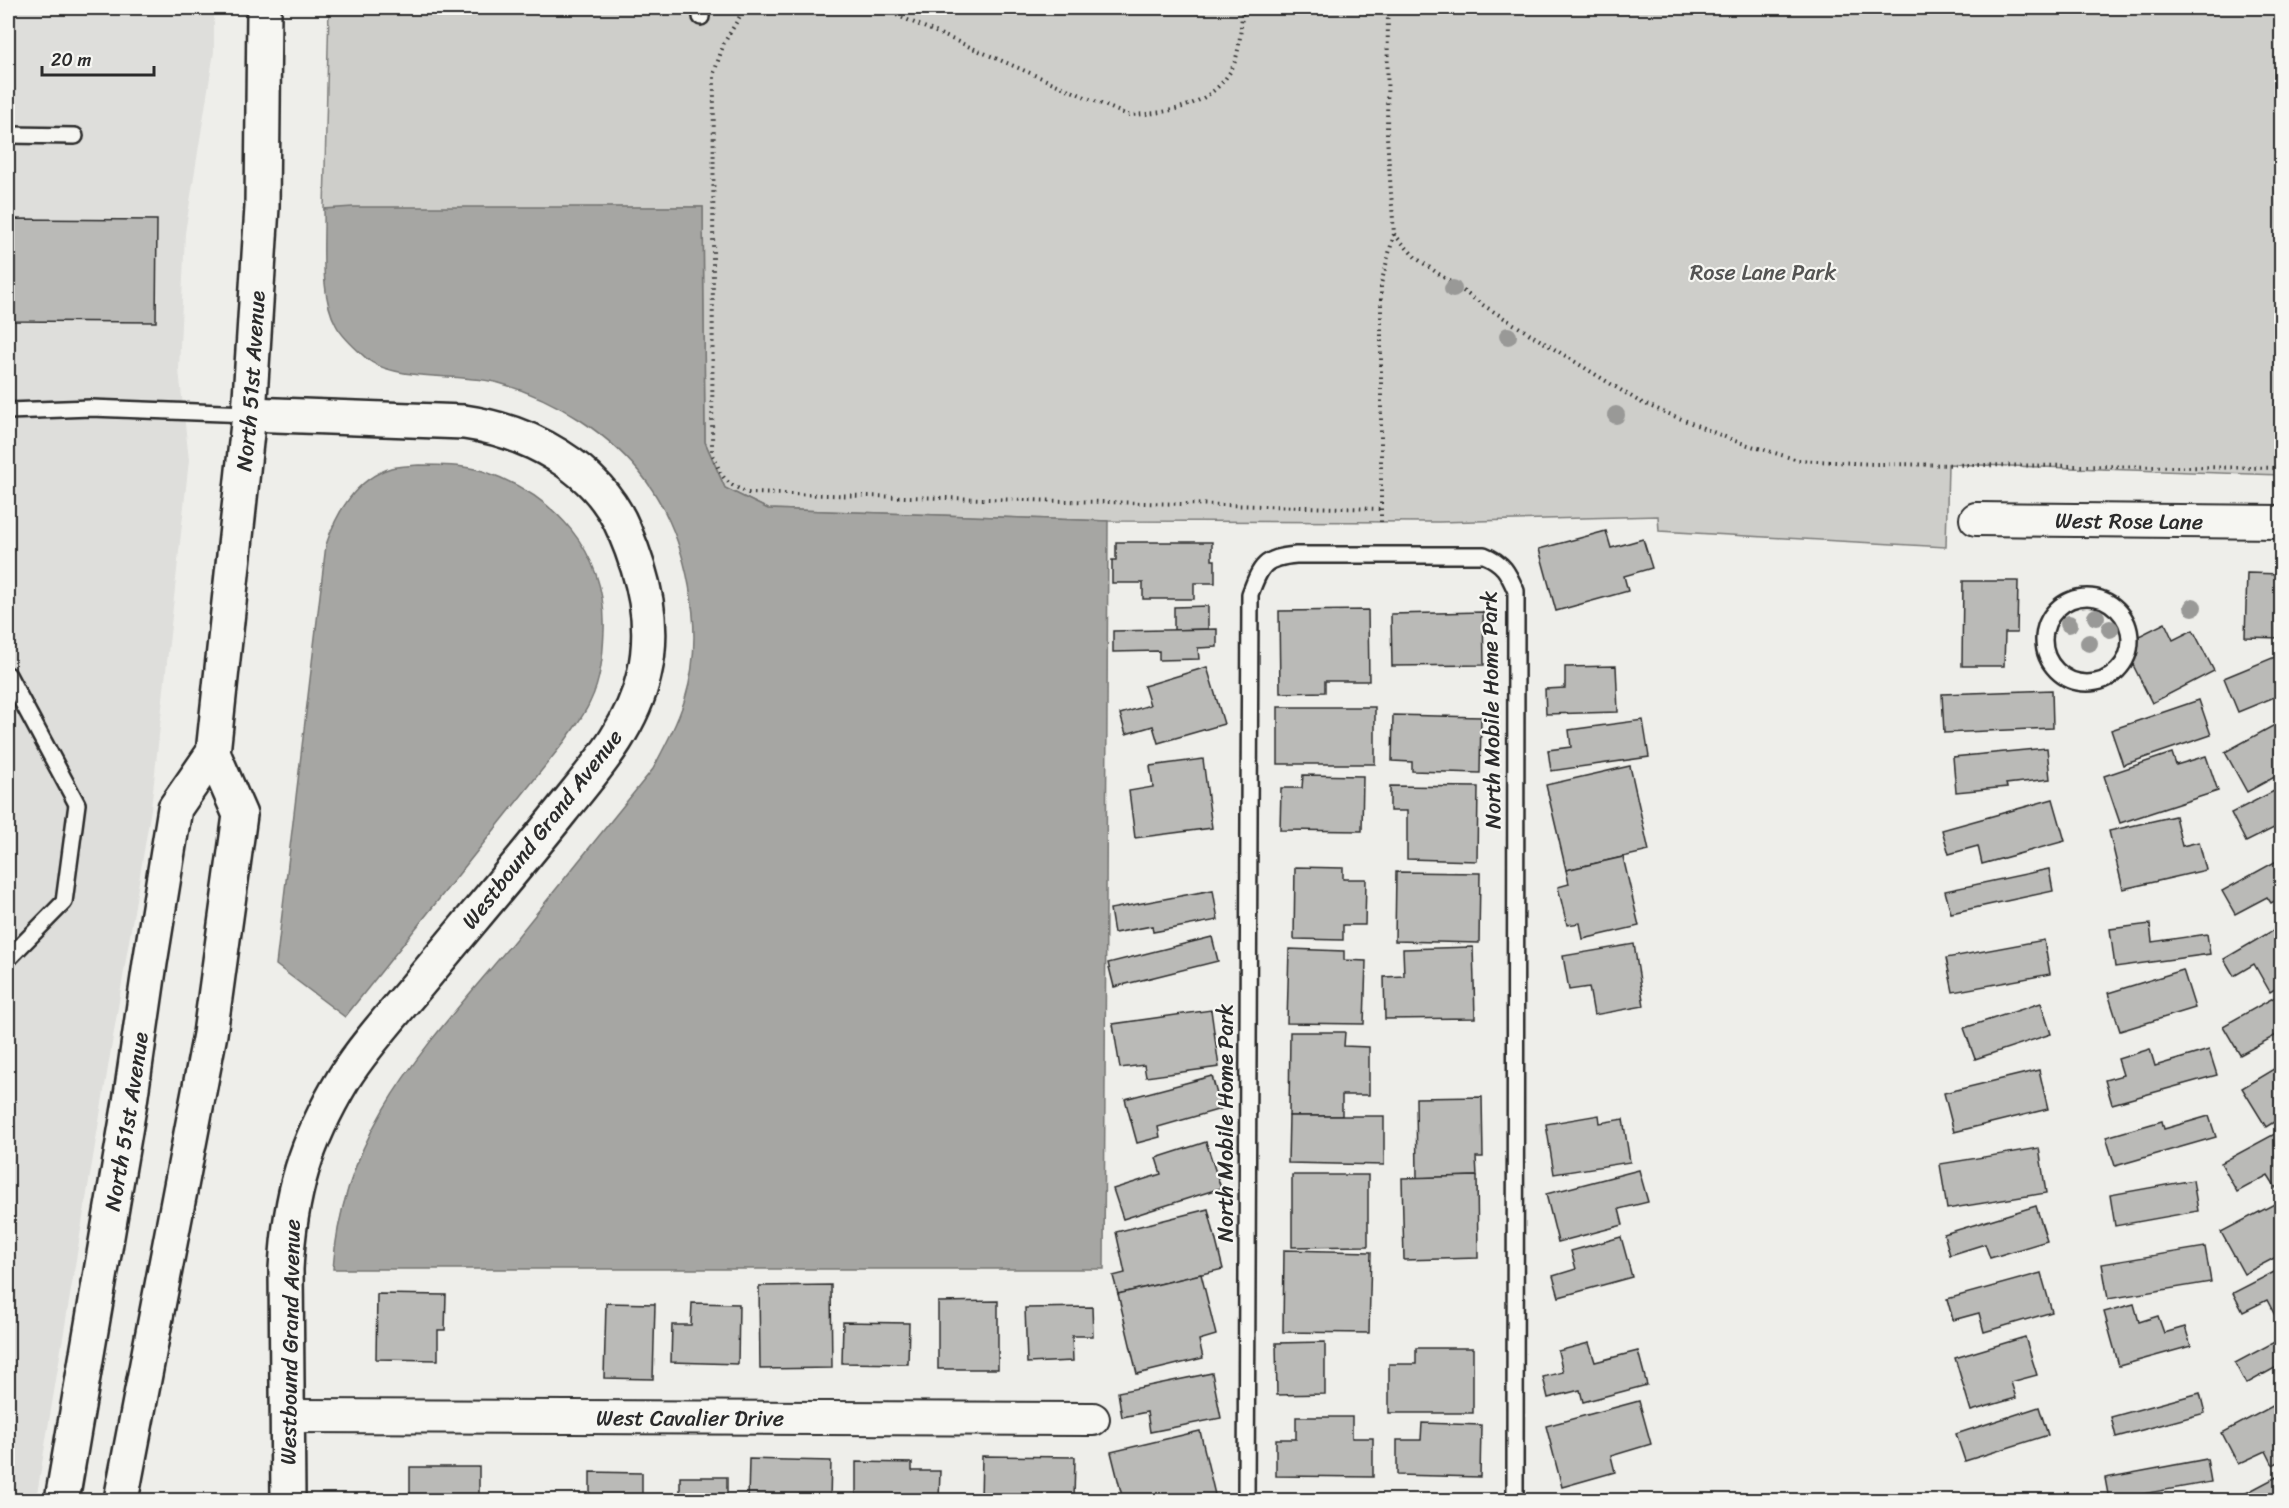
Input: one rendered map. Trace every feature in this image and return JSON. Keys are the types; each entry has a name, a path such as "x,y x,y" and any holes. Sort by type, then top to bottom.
{"main road":[{"name":"North 51st Avenue","path":"62,1500 130,1102 176,808 213,753 249,414 262,207 264,8"},
{"name":"Westbound Grand Avenue","path":"249,414 464,422 491,426 541,446 560,456 591,482 617,518 632,549 643,583 649,617 644,677 617,740 516,867 394,1013 345,1077 306,1152 293,1198 286,1269 288,1500"},
{"name":"North 51st Avenue","path":"121,1500 210,1034 240,815 213,753"}],"street":[{"name":"West Rose Lane","path":"1976,519 2282,522"},
{"name":"West Cavalier Drive","path":"288,1416 1093,1419"}],"lane":[{"path":"8,135 75,136"},
{"path":"8,411 91,408 249,414"},
{"name":"North Mobile Home Park","path":"1246,1500 1250,594 1258,572 1274,557 1484,555 1497,560 1508,574 1516,591 1515,1500"},
{"path":"2082,597 2103,600 2120,611 2127,623 2130,636 2129,650 2124,663 2115,673 2103,680 2090,683 2075,682 2062,676 2051,665 2045,651 2043,637 2047,622 2055,610 2067,601 2082,597"},
{"path":"8,675 77,804 64,902 10,950"}],"path":[{"path":"747,8 724,44 714,73 712,452 719,470 729,485 748,493 1382,509"},
{"path":"880,8 1128,116 1178,110 1211,94 1231,71 1238,48 1243,8"},
{"path":"993,8 1017,8"},
{"path":"1381,522 1381,284 1394,234 1387,137 1388,8"},
{"path":"1394,234 1416,258 1483,305 1640,402 1735,441 1798,460 1873,464 2282,468"}],"shaded area":[{"path":"8,8 214,8 214,52 185,233 179,370 189,460 151,809 36,1500 8,1500"},
{"path":"353,207 703,207 705,442 725,488 768,509 1108,521 1104,1269 333,1269 340,1217 354,1171 373,1128 397,1087 425,1049 653,769 675,726 685,699 694,645 689,587 683,558 673,531 647,482 617,449 581,420 541,398 484,380 393,371 378,366 366,358 342,334 336,325 327,299 324,268 324,209"},
{"path":"419,465 459,466 483,471 533,495 554,511 572,530 586,552 596,576 603,602 602,658 597,685 590,702 565,741 345,1017 276,965 326,545 342,509 367,480 391,468"}],"green space":[{"name":"Rose Lane Park","path":"329,8 2281,8 2281,475 1948,464 1946,547 1659,531 1658,516 1439,522 1108,521 768,509 725,488 705,442 703,207 324,209"}],"building":[{"path":"8,8 153,8 153,10"},
{"path":"8,219 157,220 156,322 8,321"},
{"path":"1606,531 1611,548 1643,539 1652,568 1624,576 1628,591 1556,611 1539,549"},
{"path":"1116,542 1212,542 1215,583 1194,583 1194,599 1143,599 1143,583 1112,583 1112,560 1116,560"},
{"path":"2247,573 2282,574 2282,638 2245,637"},
{"path":"1963,581 2018,581 2017,633 2005,633 2004,666 1962,666"},
{"path":"1208,606 1208,629 1174,630 1174,607"},
{"path":"1368,610 1369,681 1325,681 1325,692 1280,693 1279,611"},
{"path":"1483,612 1484,665 1392,666 1391,614"},
{"path":"2165,623 2173,640 2193,630 2214,671 2152,703 2131,661 2135,638"},
{"path":"1217,629 1217,647 1198,648 1199,659 1159,660 1159,651 1113,652 1113,631"},
{"path":"2282,654 2282,694 2238,712 2224,678"},
{"path":"1616,666 1618,712 1546,714 1545,689 1565,688 1565,667"},
{"path":"1207,667 1224,724 1158,743 1153,726 1126,734 1120,714 1150,705 1144,686"},
{"path":"2052,690 2053,728 1944,733 1942,694"},
{"path":"2199,700 2211,735 2123,765 2111,730"},
{"path":"1278,707 1375,707 1375,764 1278,764"},
{"path":"1393,715 1481,717 1480,773 1412,771 1412,762 1392,761"},
{"path":"1643,720 1649,757 1551,771 1548,750 1571,747 1569,730"},
{"path":"2282,721 2282,773 2247,792 2225,752"},
{"path":"2047,748 2050,779 2006,784 2007,787 1956,792 1953,757"},
{"path":"2172,753 2176,765 2206,756 2218,791 2120,823 2104,776"},
{"path":"1203,759 1212,828 1135,838 1129,791 1153,787 1150,766"},
{"path":"1630,766 1649,851 1566,870 1546,785"},
{"path":"1303,775 1363,776 1362,831 1280,830 1281,788 1302,788"},
{"path":"1390,786 1478,787 1477,861 1407,859 1407,811 1390,811"},
{"path":"2282,787 2282,824 2246,842 2231,813"},
{"path":"2053,799 2065,841 1982,864 1978,846 1949,854 1942,830"},
{"path":"2175,816 2182,846 2199,842 2206,870 2123,889 2109,831"},
{"path":"1623,857 1639,926 1583,939 1580,923 1567,925 1558,887 1569,884 1566,870"},
{"path":"2282,858 2282,897 2271,903 2267,897 2235,914 2222,891"},
{"path":"1295,867 1343,868 1343,879 1366,879 1365,925 1343,925 1343,940 1294,939"},
{"path":"2049,869 2053,891 1951,913 1945,891"},
{"path":"1396,872 1480,873 1479,943 1395,941"},
{"path":"1213,890 1218,920 1153,932 1152,926 1114,933 1110,909"},
{"path":"2150,924 2152,942 2207,934 2210,954 2115,967 2110,929"},
{"path":"2282,925 2282,985 2270,992 2254,964 2234,976 2224,959"},
{"path":"1212,937 1218,961 1114,987 1108,963"},
{"path":"2044,940 2050,974 1953,992 1946,958"},
{"path":"1634,944 1644,1006 1594,1015 1589,987 1569,990 1563,956"},
{"path":"1473,947 1475,1018 1385,1019 1384,977 1404,976 1403,949"},
{"path":"1289,949 1344,951 1344,960 1366,961 1364,1024 1287,1023"},
{"path":"2183,970 2195,1008 2120,1031 2108,993"},
{"path":"2282,993 2282,1032 2240,1055 2223,1026"},
{"path":"2041,1003 2051,1034 1975,1059 1964,1028"},
{"path":"1211,1010 1219,1067 1146,1077 1144,1065 1120,1068 1113,1024"},
{"path":"1290,1032 1345,1032 1344,1046 1369,1047 1369,1095 1342,1095 1342,1116 1289,1116"},
{"path":"2150,1049 2155,1066 2209,1050 2217,1075 2112,1104 2105,1080 2123,1075 2118,1059"},
{"path":"2282,1064 2282,1117 2266,1127 2242,1088"},
{"path":"2039,1070 2048,1109 1954,1132 1944,1093"},
{"path":"1212,1076 1221,1109 1158,1127 1160,1137 1137,1143 1125,1099"},
{"path":"1482,1097 1483,1157 1476,1157 1477,1176 1417,1178 1416,1098"},
{"path":"1599,1115 1600,1123 1623,1119 1630,1162 1554,1174 1546,1124"},
{"path":"1289,1116 1384,1116 1384,1165 1288,1163"},
{"path":"2209,1116 2216,1137 2115,1166 2106,1137 2162,1121 2164,1129"},
{"path":"2282,1130 2282,1189 2278,1191 2268,1175 2237,1192 2221,1163"},
{"path":"1206,1142 1221,1188 1123,1219 1113,1189 1161,1174 1156,1158"},
{"path":"2039,1148 2046,1193 1947,1209 1940,1164"},
{"path":"1639,1170 1648,1202 1619,1209 1623,1225 1558,1242 1546,1194"},
{"path":"1292,1175 1368,1175 1368,1246 1292,1247"},
{"path":"1477,1176 1478,1258 1404,1260 1402,1178"},
{"path":"2193,1180 2198,1211 2115,1226 2110,1195"},
{"path":"2282,1200 2282,1254 2244,1274 2221,1232"},
{"path":"2036,1206 2047,1241 1990,1258 1985,1244 1950,1255 1944,1234"},
{"path":"1208,1209 1223,1269 1118,1294 1113,1276 1125,1273 1116,1232"},
{"path":"1621,1237 1632,1277 1559,1297 1553,1276 1576,1269 1571,1251"},
{"path":"2205,1247 2211,1282 2108,1299 2102,1264"},
{"path":"1284,1250 1371,1252 1369,1333 1283,1332"},
{"path":"2282,1268 2282,1324 2280,1325 2267,1300 2243,1312 2233,1293"},
{"path":"2041,1273 2052,1312 1984,1332 1979,1313 1953,1320 1947,1299"},
{"path":"1201,1274 1216,1335 1199,1340 1203,1358 1137,1374 1118,1294"},
{"path":"831,1285 832,1368 760,1369 759,1286"},
{"path":"377,1294 446,1295 445,1330 438,1330 438,1360 376,1359"},
{"path":"998,1301 998,1369 938,1369 938,1302"},
{"path":"606,1303 655,1304 653,1379 604,1378"},
{"path":"692,1303 739,1304 738,1364 671,1362 672,1325 691,1325"},
{"path":"2134,1304 2139,1322 2158,1316 2164,1333 2185,1327 2191,1346 2119,1366 2104,1312"},
{"path":"1092,1307 1093,1336 1072,1336 1073,1361 1027,1363 1025,1308"},
{"path":"843,1322 909,1323 908,1364 842,1363"},
{"path":"2025,1337 2037,1375 2011,1382 2016,1398 1971,1411 1955,1358"},
{"path":"2282,1338 2282,1364 2246,1384 2235,1363"},
{"path":"1325,1342 1325,1394 1277,1395 1276,1343"},
{"path":"1589,1343 1595,1362 1638,1351 1647,1385 1583,1402 1580,1390 1548,1398 1543,1377 1563,1372 1558,1351"},
{"path":"1416,1348 1473,1348 1473,1413 1389,1413 1389,1364 1416,1364"},
{"path":"1212,1373 1221,1418 1150,1432 1147,1412 1122,1417 1118,1392"},
{"path":"2200,1393 2205,1413 2116,1437 2111,1417"},
{"path":"1639,1401 1651,1444 1611,1456 1615,1472 1562,1487 1546,1426"},
{"path":"2282,1401 2282,1460 2273,1465 2266,1451 2238,1464 2222,1433"},
{"path":"2039,1407 2048,1435 1965,1461 1956,1434"},
{"path":"1296,1417 1352,1417 1352,1438 1373,1438 1373,1477 1276,1476 1276,1439 1296,1439"},
{"path":"1422,1423 1481,1425 1480,1477 1397,1475 1397,1440 1421,1440"},
{"path":"1200,1431 1216,1499 1123,1500 1111,1452"},
{"path":"982,1456 1075,1457 1074,1500 981,1500"},
{"path":"749,1459 831,1461 830,1500 748,1500"},
{"path":"2207,1459 2211,1482 2109,1500 2105,1478"},
{"path":"856,1462 912,1463 912,1471 940,1471 939,1500 856,1500"},
{"path":"410,1467 479,1467 479,1500 410,1500"},
{"path":"590,1472 642,1473 642,1500 590,1500"},
{"path":"2282,1474 2282,1500 2233,1500"},
{"path":"680,1477 727,1477 727,1500 680,1500"}]}
